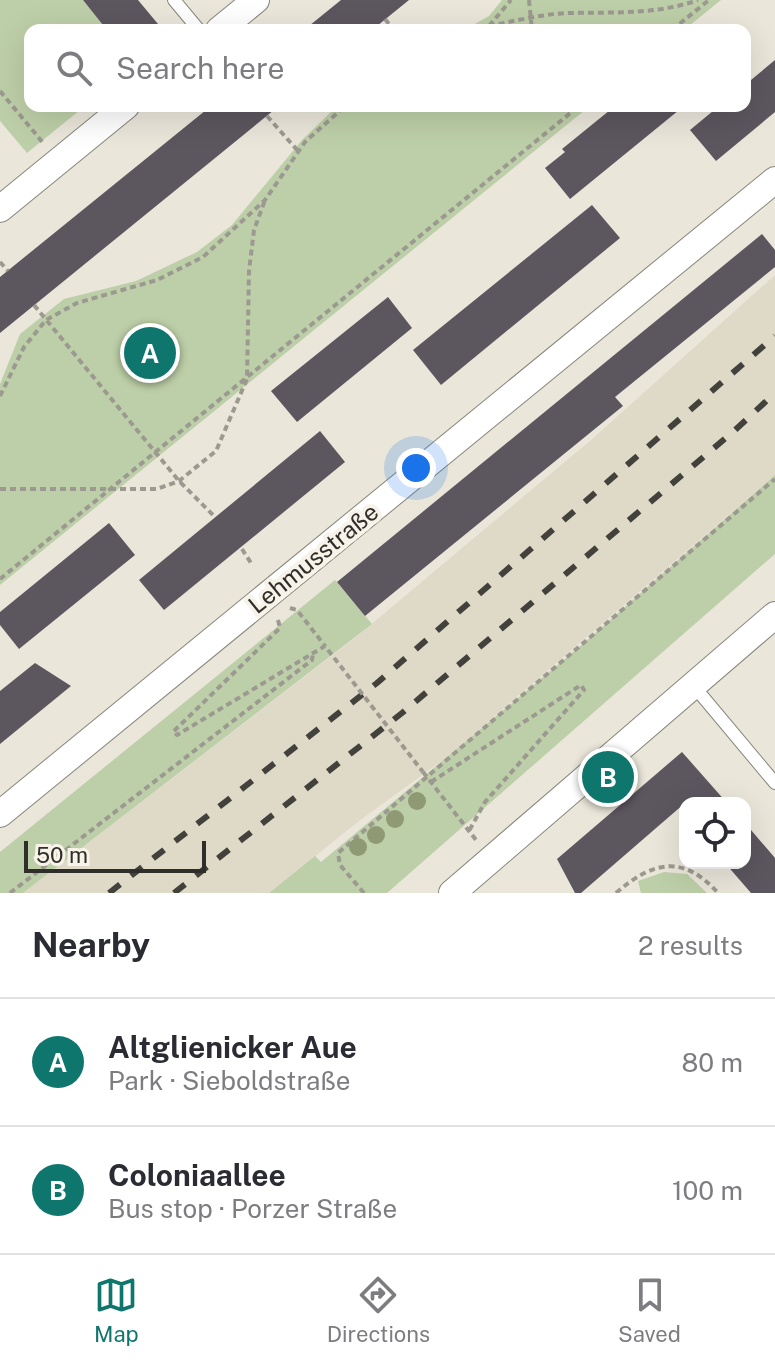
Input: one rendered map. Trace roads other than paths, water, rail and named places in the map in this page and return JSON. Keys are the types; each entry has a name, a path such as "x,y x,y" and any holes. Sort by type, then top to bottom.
{"street":[{"path":"226,24 256,0"},
{"path":"0,209 119,112"},
{"name":"Lehmusstraße","path":"0,814 775,180"},
{"path":"452,893 775,615"}],"lane":[{"path":"174,0 194,24"},
{"path":"693,685 775,783"}],"railway":[{"path":"109,893 377,683 775,336"},
{"path":"174,893 402,713 775,393"}],"place":[{"name":"Altglienicker Aue","path":"150,353"},
{"name":"Coloniaallee","path":"608,777"}]}
